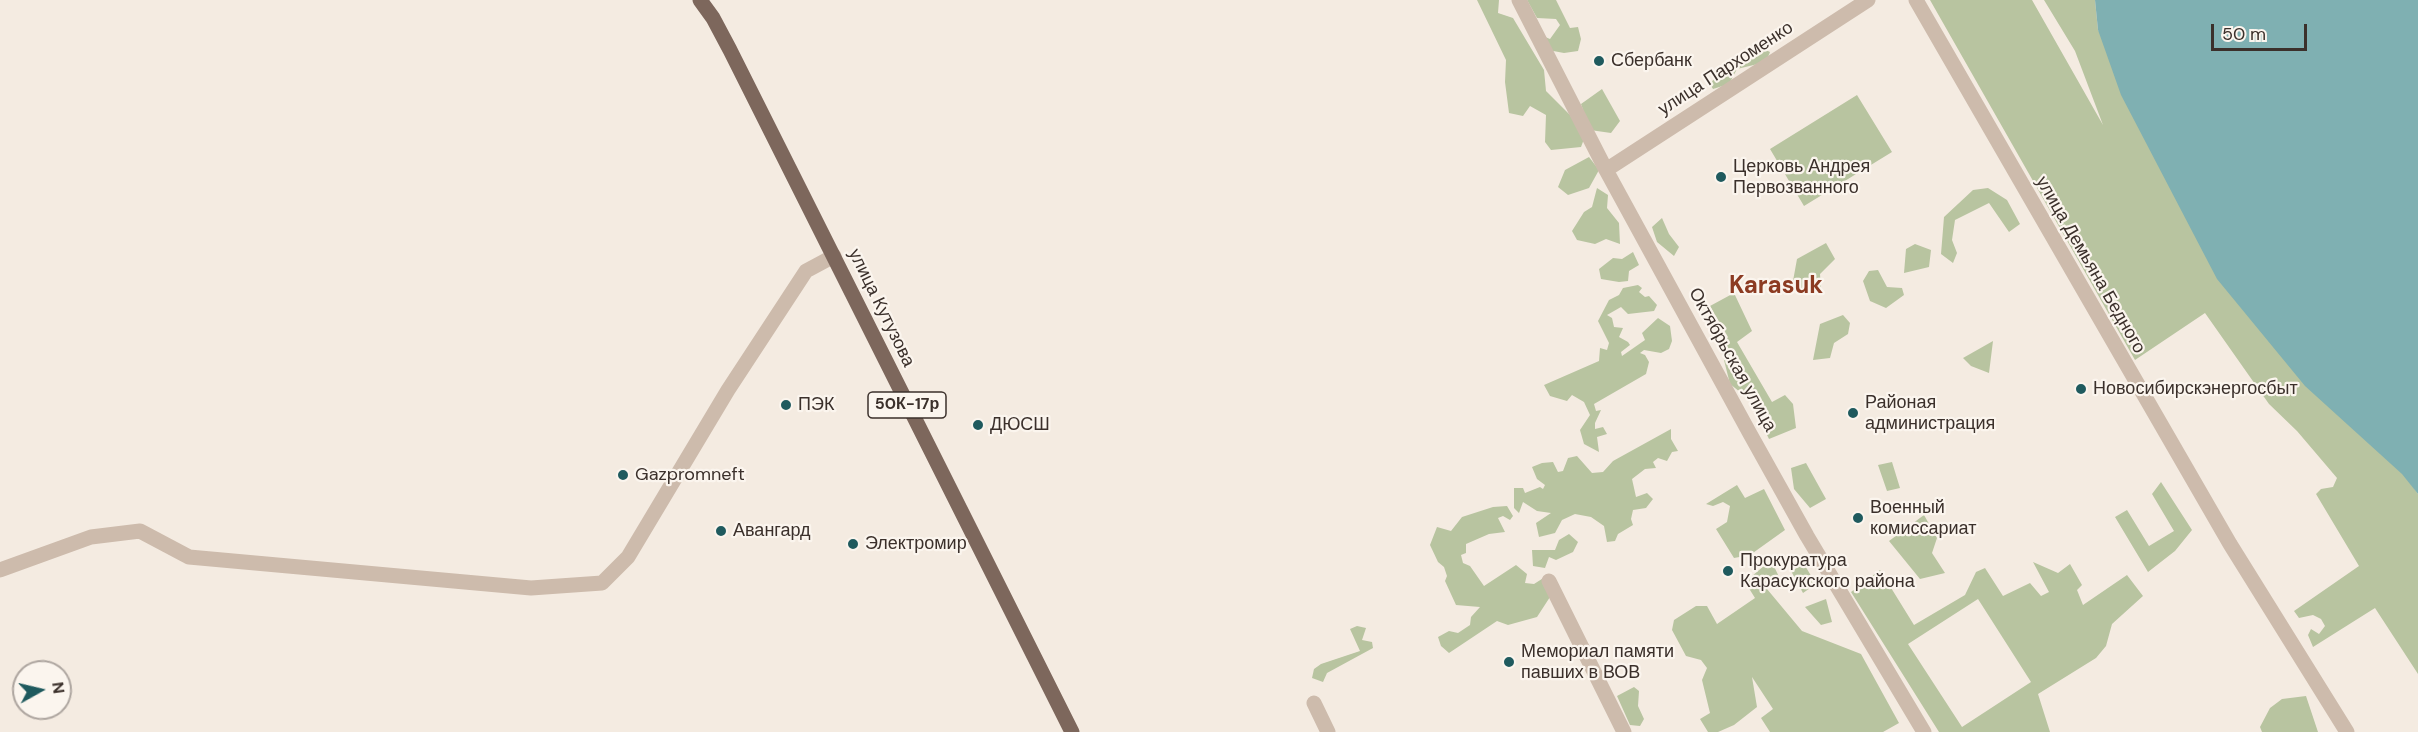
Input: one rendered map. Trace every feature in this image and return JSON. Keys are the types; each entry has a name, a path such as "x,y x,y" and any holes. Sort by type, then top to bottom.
{"main road":[{"name":"улица Кутузова","path":"700,0 713,18 834,256 1072,732"}],"street":[{"name":"Октябрьская улица","path":"1519,0 1606,170 1807,536 1924,732"},
{"name":"улица Пархоменко","path":"1606,170 1868,0"},
{"name":"улица Демьяна Бедного","path":"1916,0 2230,544 2347,732"},
{"path":"0,570 91,537 140,531 189,557 531,588 602,583 628,557 728,390 806,271 834,256"},
{"path":"1548,581 1624,732"},
{"path":"1314,703 1328,732"}],"green space":[{"path":"1477,0 1499,0 1498,13 1513,18 1544,70 1546,91 1570,115 1584,139 1581,147 1551,150 1545,142 1546,115 1530,106 1523,116 1509,113 1505,82 1506,60"},
{"path":"1527,0 1556,0 1570,28 1578,27 1581,39 1578,51 1564,53 1548,50 1538,34 1550,39 1560,25 1556,19 1537,18"},
{"path":"1930,0 2032,0 2103,125 2075,51 2044,0 2095,0 2098,30 2418,494 2418,674 2375,608 2313,647 2308,635 2311,629 2319,634 2325,626 2321,619 2313,615 2299,618 2294,611 2359,566 2316,494 2321,489 2333,487 2337,478 2297,431 2269,404 2205,313 2135,360"},
{"path":"1764,49 1770,52 1766,62 1737,69 1729,84 1713,89 1710,84 1718,74"},
{"path":"1602,89 1620,121 1611,133 1590,130 1581,104"},
{"path":"1857,95 1892,152 1804,206 1770,149"},
{"path":"1589,157 1599,170 1589,188 1568,195 1558,187 1565,170"},
{"path":"1597,188 1608,195 1607,208 1619,223 1620,244 1606,239 1595,244 1577,240 1572,231 1584,212 1592,207"},
{"path":"1988,188 2007,200 2020,224 2009,232 1989,203 1955,220 1952,240 1957,253 1953,263 1941,254 1944,217 1973,190"},
{"path":"1662,218 1669,234 1679,247 1674,256 1657,242 1652,227"},
{"path":"1826,243 1835,259 1820,274 1821,288 1803,291 1793,281 1797,259"},
{"path":"1915,244 1931,250 1929,267 1904,273 1906,249"},
{"path":"1633,252 1639,265 1629,271 1628,281 1601,279 1599,269 1613,258 1622,259"},
{"path":"1878,270 1887,287 1902,288 1904,295 1886,308 1870,301 1863,281 1869,271"},
{"path":"1638,285 1642,288 1639,292 1645,297 1649,296 1657,305 1654,311 1628,314 1621,307 1607,315 1612,318 1614,327 1623,328 1619,337 1630,345 1621,352 1622,356 1645,340 1642,333 1658,318 1670,326 1672,341 1669,349 1661,353 1644,350 1640,353 1645,355 1649,362 1646,374 1594,404 1596,411 1601,410 1595,423 1595,429 1603,427 1607,434 1597,437 1599,452 1584,444 1580,430 1590,415 1584,402 1572,395 1567,401 1550,396 1544,385 1599,361 1600,348 1607,350 1609,343 1598,321 1609,300 1619,295 1623,288"},
{"path":"1734,293 1752,331 1737,342 1772,402 1785,395 1793,404 1796,428 1769,439 1750,400 1730,384 1721,348 1728,337 1710,306"},
{"path":"1843,315 1850,323 1848,334 1834,343 1830,358 1813,360 1820,324"},
{"path":"1993,341 1989,373 1971,366 1963,358"},
{"path":"1671,429 1671,439 1678,451 1672,452 1667,461 1658,458 1653,462 1656,468 1645,469 1632,479 1636,497 1647,493 1653,499 1646,508 1633,510 1631,519 1633,525 1618,534 1615,541 1607,542 1604,526 1591,517 1575,514 1562,520 1555,533 1539,537 1536,523 1551,513 1537,511 1523,502 1519,513 1514,508 1514,488 1523,488 1525,493 1540,487 1543,489 1545,485 1537,479 1532,467 1553,462 1558,472 1563,471 1568,458 1577,456 1592,473 1603,472 1613,461"},
{"path":"1892,462 1900,488 1887,491 1878,465"},
{"path":"1806,463 1826,499 1810,508 1794,489 1791,468"},
{"path":"2161,482 2192,530 2175,551 2148,572 2115,517 2127,510 2149,546 2174,531 2152,494"},
{"path":"1737,485 1745,498 1764,489 1785,530 1750,555 1734,558 1716,529 1727,522 1730,506 1723,502 1713,506 1706,504"},
{"path":"1507,506 1513,516 1510,520 1503,516 1498,518 1505,532 1489,534 1466,544 1466,553 1461,555 1463,563 1470,566 1484,586 1516,565 1527,574 1525,583 1534,584 1545,577 1550,597 1537,617 1508,625 1497,621 1449,653 1441,646 1438,637 1449,631 1458,633 1470,625 1471,617 1480,607 1456,605 1445,581 1447,576 1444,567 1438,562 1430,545 1437,527 1451,531 1462,517 1493,507"},
{"path":"1924,515 1937,538 1932,553 1945,573 1920,579 1889,541"},
{"path":"1569,534 1578,542 1573,552 1556,560 1549,557 1545,568 1533,566 1532,550 1555,550 1559,540"},
{"path":"1771,560 1780,579 1767,589 1802,631 1861,654 1899,723 1883,732 1770,732 1761,718 1773,709 1752,677 1757,707 1734,725 1718,732 1708,732 1700,719 1710,713 1702,680 1707,668 1701,660 1686,656 1672,630 1674,620 1696,606 1707,606 1717,624 1755,598 1745,582"},
{"path":"2033,562 2058,573 2070,564 2082,585 2077,590 2083,605 2127,575 2143,596 2112,624 2106,646 2096,658 2038,694 2050,732 1939,732 1851,592 1880,570 1914,625 1965,595 1976,572 1985,568 2003,596 2030,583 2041,596 2049,592","holes":["1978,599 2031,682 1962,727 1908,644"]},
{"path":"1804,564 1816,584 1803,593 1791,571"},
{"path":"1826,599 1832,622 1821,625 1805,607"},
{"path":"1357,626 1366,628 1362,640 1372,642 1373,648 1327,673 1323,682 1312,678 1314,669 1321,664 1360,651 1350,629"},
{"path":"1634,687 1639,691 1638,706 1644,719 1640,726 1630,725 1617,696"},
{"path":"2306,696 2318,732 2262,732 2260,727 2270,708 2282,699"}],"water":[{"path":"2095,0 2418,0 2418,494 2402,474 2305,386 2217,279 2121,95 2098,30"}],"place":[{"name":"Сбербанк","path":"1599,61"},
{"name":"Церковь Андрея Первозванного","path":"1721,177"},
{"name":"Новосибирскэнергосбыт","path":"2081,389"},
{"name":"ПЭК","path":"786,405"},
{"name":"Районая администрация","path":"1853,413"},
{"name":"ДЮСШ","path":"978,425"},
{"name":"Gazpromneft","path":"623,475"},
{"name":"Военный комиссариат","path":"1858,518"},
{"name":"Авангард","path":"721,531"},
{"name":"Электромир","path":"853,544"},
{"name":"Прокуратура Карасукского района","path":"1728,571"},
{"name":"Мемориал памяти павших в ВОВ","path":"1509,662"}],"district":[{"name":"Karasuk","path":"1776,287"}]}
